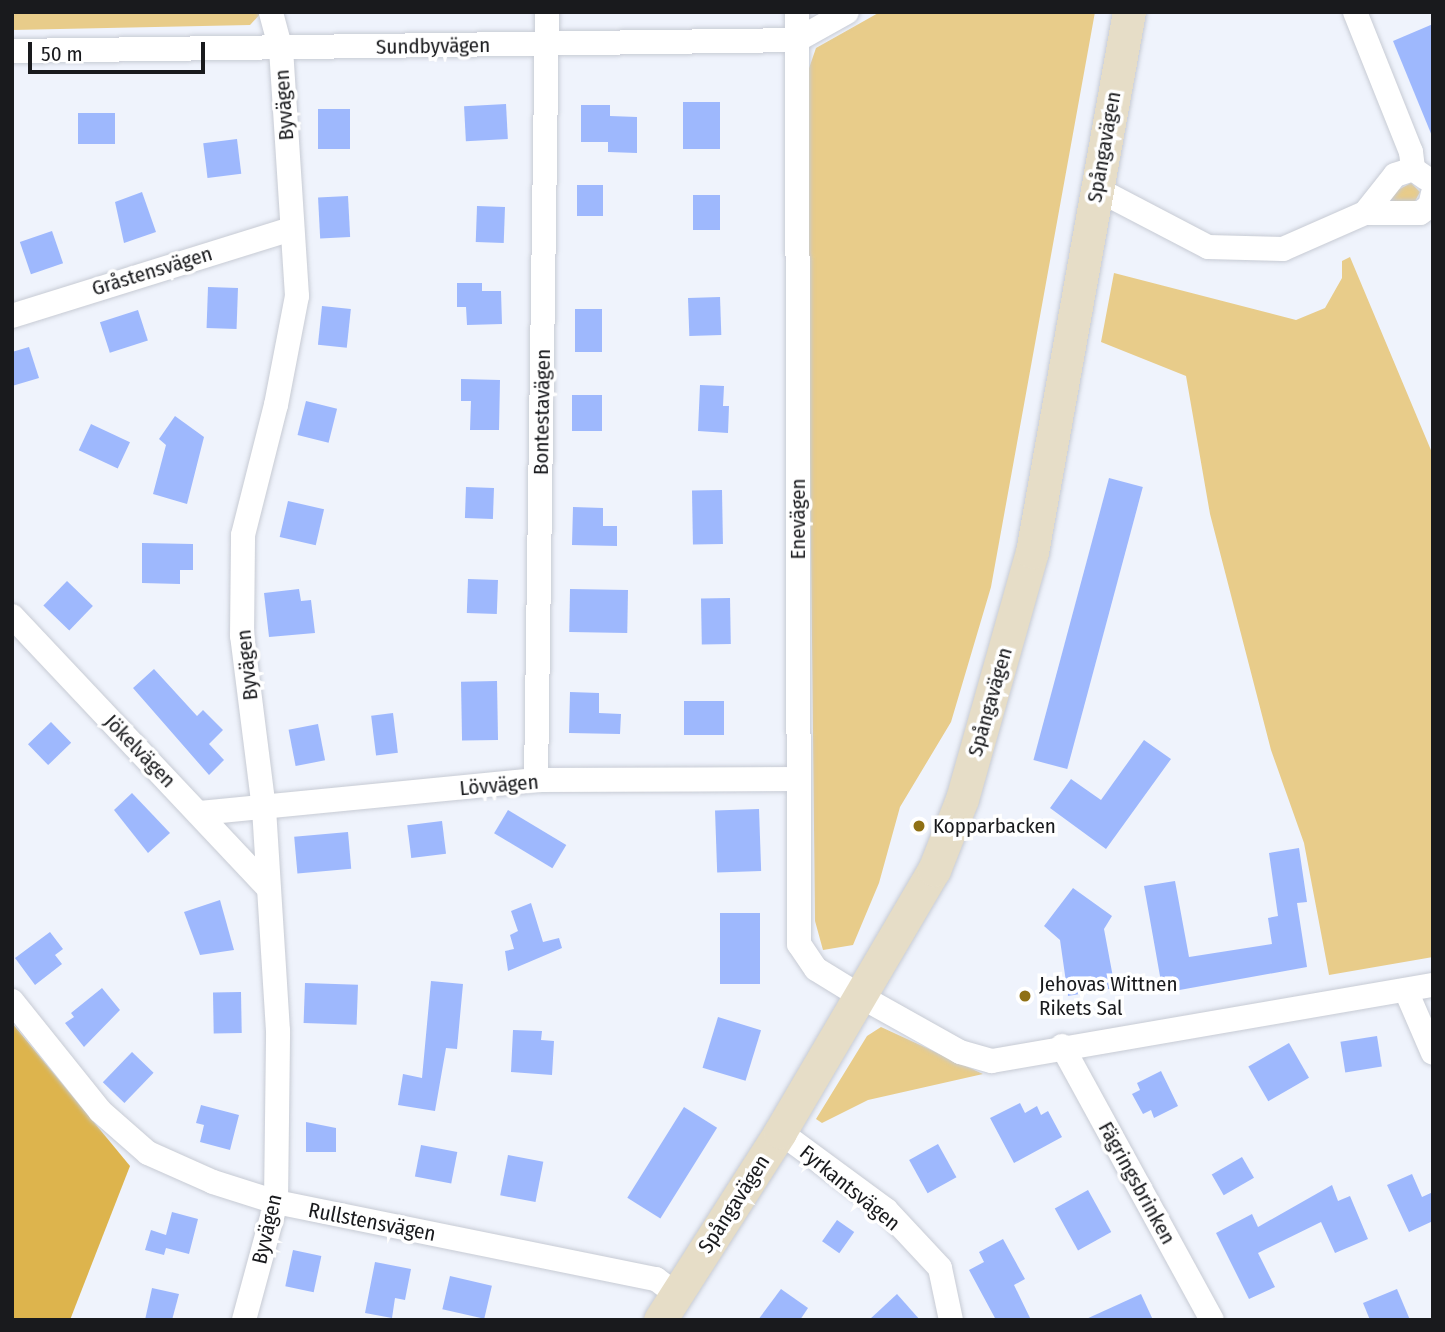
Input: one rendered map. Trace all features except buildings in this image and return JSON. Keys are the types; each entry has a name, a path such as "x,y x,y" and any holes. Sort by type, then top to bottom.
{"street":[{"name":"Byvägen","path":"244,1320 276,1202 278,1031 264,809 242,636 243,535 276,405 297,296 281,50 271,12"},
{"name":"Bontestavägen","path":"536,780 547,12"},
{"name":"Enevägen","path":"797,12 799,944 816,969 860,996"},
{"name":"Sundbyvägen","path":"12,51 281,50 797,40 847,12"},
{"name":"Spångavägen","path":"668,1307 780,1132 933,870 980,744 1032,552 1129,12"},
{"path":"1097,189 1208,247 1283,249 1365,213 1420,213 1432,200 1426,178 1413,169 1410,152 1362,14"},
{"path":"1365,213 1395,175 1413,169"},
{"name":"Gråstensvägen","path":"12,316 292,229"},
{"name":"Jökelvägen","path":"12,616 267,887"},
{"name":"Lövvägen","path":"200,813 264,809 536,780 799,779"},
{"path":"860,996 960,1052 992,1062 1062,1046 1406,993 1433,985"},
{"path":"1406,993 1433,1053"},
{"name":"Rullstensvägen","path":"12,1001 100,1111 148,1153 213,1182 276,1202 656,1279 668,1307"},
{"name":"Fägringsbrinken","path":"1062,1046 1212,1320"},
{"name":"Fyrkantsvägen","path":"780,1132 886,1210 940,1268 951,1320"}],"shaded area":[{"path":"17,12 262,12 250,25 12,30 12,16"},
{"path":"880,12 1095,12 991,587 951,722 900,807 879,883 853,945 823,950 815,921 806,77 816,48"},
{"path":"1411,183 1420,192 1414,203 1387,206 1396,191"},
{"path":"1350,257 1433,455 1433,957 1329,975 1304,843 1271,750 1210,514 1186,376 1101,342 1114,273 1296,320 1325,308 1342,278 1342,261"},
{"path":"12,1023 130,1166 70,1320 12,1320"},
{"path":"881,1027 983,1074 868,1100 822,1123 816,1119 867,1036"}],"place":[{"name":"Kopparbacken","path":"919,826"},
{"name":"Jehovas Wittnen Rikets Sal","path":"1025,996"}]}
